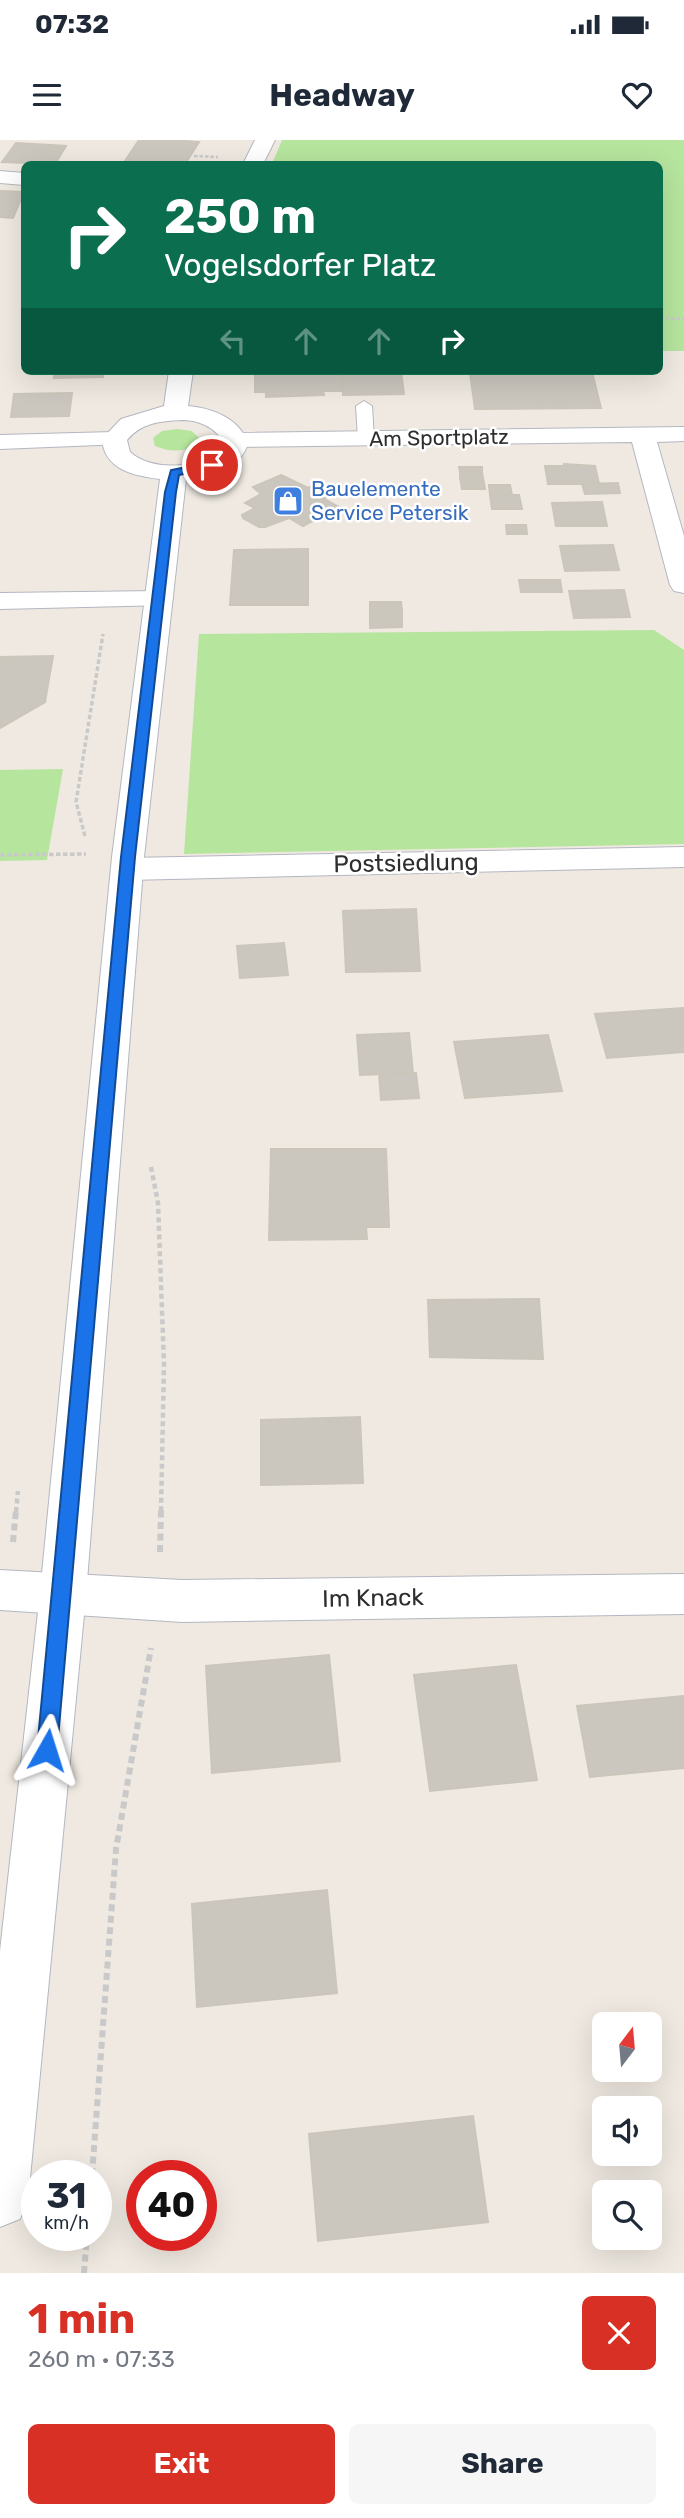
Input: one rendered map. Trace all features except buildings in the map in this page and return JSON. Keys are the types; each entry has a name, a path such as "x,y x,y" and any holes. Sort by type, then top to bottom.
{"street":[{"path":"254,161 265,140"},
{"path":"0,177 21,179"},
{"path":"175,412 180,375"},
{"path":"175,412 201,415 222,422 231,429 235,440 226,457 212,465 174,472 153,471 128,463 114,449 114,439 120,431 136,421 175,412"},
{"name":"Am Sportplatz","path":"235,440 684,434"},
{"path":"643,435 684,585"},
{"path":"0,442 114,439"},
{"path":"0,2199 63,1594 128,869 174,472"},
{"path":"0,601 159,599"},
{"name":"Postsiedlung","path":"128,869 684,857"},
{"name":"Im Knack","path":"0,1590 159,1600 684,1594"}],"lane":[{"path":"364,406 366,439"}],"path":[{"path":"194,156 229,158"},
{"path":"663,320 684,319"},
{"path":"0,855 87,853"},
{"path":"93,2160 116,1849 159,1600 164,1364 158,1203 150,1164"},
{"path":"84,2273 86,2251"}],"green space":[{"path":"282,140 684,140 684,351 663,351 663,161 273,161"},
{"path":"162,431 192,431 199,438 195,446 175,450 155,446 153,438"},
{"path":"654,630 684,650 684,844 184,854 199,634"},
{"path":"63,769 47,860 0,861 0,770"}],"place":[{"name":"Bauelemente Service Petersik","path":"288,501"}],"route":[{"path":"47,1750 128,857 171,492 174,472 212,465"}]}
